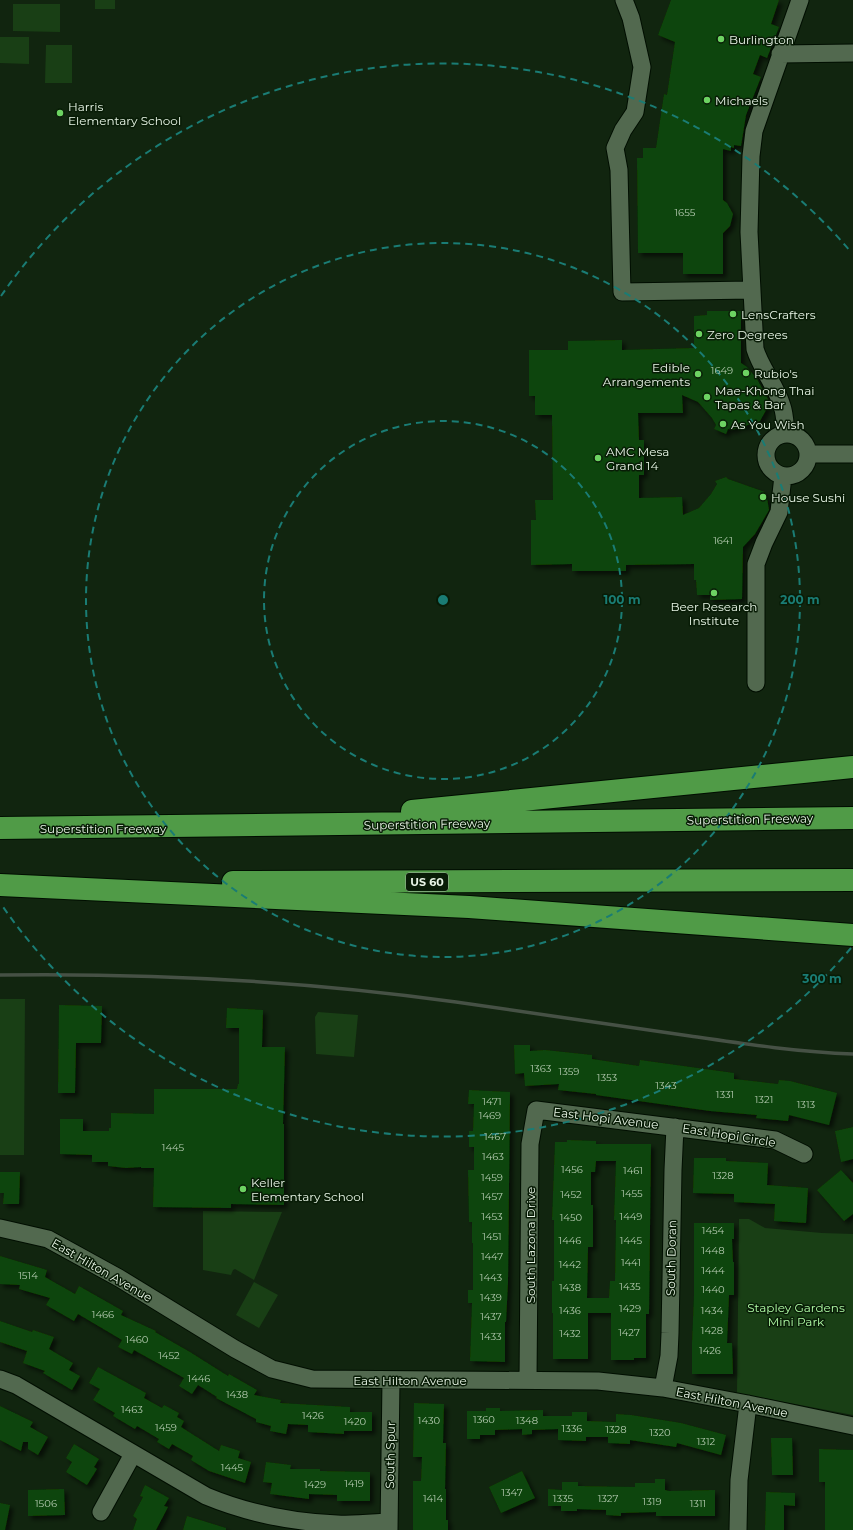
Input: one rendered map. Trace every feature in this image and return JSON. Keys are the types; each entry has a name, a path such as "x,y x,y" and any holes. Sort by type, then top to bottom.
{"highway":[{"path":"255,826 853,767"},
{"name":"Superstition Freeway","path":"0,828 853,818"},
{"name":"US 60","path":"0,884 853,880"},
{"path":"0,884 469,907 853,936"}],"street":[{"path":"624,0 631,18 642,67 636,112 623,130 615,148 618,170 622,292 752,290"},
{"path":"786,434 783,406 757,355 755,348 749,232 754,131 800,0"},
{"path":"780,54 853,53"},
{"path":"786,434 798,438 806,448 808,454 805,466 800,471 795,474 783,476 776,474 771,469 767,464 765,457 768,444 779,435 786,434"},
{"path":"808,454 853,454"},
{"path":"756,683 756,564 779,512 783,476"},
{"name":"East Hopi Avenue","path":"536,1110 675,1127"},
{"name":"South Lazona Drive","path":"528,1380 530,1144 536,1110"},
{"name":"East Hopi Circle","path":"675,1127 775,1140 804,1154"},
{"name":"South Doran","path":"663,1388 669,1356 675,1127"},
{"name":"East Hilton Avenue","path":"0,1228 48,1239 119,1278 235,1349 272,1368 312,1379 598,1381 663,1388 853,1426"},
{"path":"0,1379 16,1385 206,1496 230,1506 259,1513 301,1520 338,1524 389,1526"},
{"name":"South Spur","path":"389,1526 391,1380"},
{"path":"738,1530 739,1480 748,1404"},
{"path":"101,1512 133,1454"}],"green space":[{"path":"95,0 115,0 115,9 95,9"},
{"path":"13,4 60,4 60,32 13,31"},
{"path":"0,37 29,37 29,64 0,63"},
{"path":"46,45 72,45 72,83 45,83"},
{"path":"0,999 25,999 24,1155 0,1155"},
{"path":"318,1012 358,1015 354,1057 316,1054 315,1017"},
{"path":"203,1211 282,1212 254,1280 235,1269 231,1275 203,1270"},
{"name":"Stapley Gardens Mini Park","path":"739,1219 749,1219 765,1228 853,1234 853,1415 737,1393"},
{"path":"254,1282 278,1295 259,1328 236,1315"}],"building":[{"path":"671,0 779,0 771,24 779,27 767,58 760,55 753,74 761,77 746,115 741,146 734,145 734,148 731,147 731,151 723,149 723,200 727,203 733,214 730,226 723,233 723,274 683,274 683,253 638,253 637,158 643,158 643,148 656,148 664,94 667,95 675,42 658,35"},
{"name":"AMC Mesa Grand 14","path":"707,311 741,311 741,363 747,367 757,379 770,403 760,421 742,427 741,426 733,430 728,429 726,434 714,429 716,425 712,418 698,402 682,395 683,413 638,413 639,440 644,440 644,475 639,475 639,498 682,497 683,515 699,508 717,484 715,481 726,477 765,492 763,494 767,498 769,510 755,534 743,547 742,599 710,600 710,595 697,595 696,580 694,580 694,564 626,565 626,571 572,571 572,564 531,565 531,520 536,520 535,500 553,500 552,415 535,415 535,396 529,396 529,350 568,350 568,341 622,340 622,350 694,348 694,316 707,315"},
{"path":"59,1005 102,1006 101,1043 76,1043 75,1093 58,1093"},
{"path":"227,1008 263,1010 262,1047 285,1047 283,1124 284,1205 231,1204 231,1208 153,1207 154,1168 126,1168 108,1166 108,1162 92,1162 92,1155 60,1154 60,1119 83,1119 83,1131 109,1131 109,1128 111,1128 111,1113 154,1114 154,1089 237,1089 239,1084 239,1028 226,1028"},
{"path":"514,1045 530,1045 530,1051 545,1050 592,1055 592,1059 639,1066 640,1060 734,1073 734,1079 778,1084 779,1080 790,1081 837,1093 829,1125 789,1115 788,1121 756,1118 757,1115 710,1111 596,1094 558,1090 559,1084 525,1086 524,1073 515,1074"},
{"path":"469,1090 510,1092 508,1282 505,1322 505,1362 470,1361 472,1303 468,1303 468,1290 473,1290 473,1243 472,1222 469,1222 468,1170 474,1170 474,1147 469,1147 469,1131 473,1131 474,1104 468,1104"},
{"path":"853,1127 853,1159 841,1162 835,1131"},
{"path":"567,1140 596,1141 596,1144 651,1144 649,1314 646,1314 646,1358 634,1358 634,1360 611,1360 611,1313 588,1313 588,1359 553,1359 552,1281 554,1281 554,1220 552,1220 555,1142 567,1142","holes":["596,1161 616,1161 614,1220 616,1220 615,1281 610,1281 609,1298 587,1298 588,1247 593,1247 591,1172 595,1172"]},
{"path":"694,1158 726,1158 726,1161 768,1163 767,1185 808,1188 806,1223 774,1221 775,1204 734,1202 734,1194 693,1193"},
{"path":"841,1170 853,1183 853,1214 844,1221 817,1190"},
{"path":"0,1172 20,1172 19,1204 3,1204 4,1193 0,1193"},
{"path":"694,1223 734,1223 734,1239 732,1239 734,1295 729,1295 727,1343 732,1343 733,1374 692,1374"},
{"path":"0,1256 47,1270 45,1277 75,1294 79,1286 123,1311 121,1315 156,1331 155,1332 228,1376 229,1374 257,1390 254,1395 281,1400 280,1403 350,1407 350,1412 372,1412 372,1431 344,1431 344,1434 308,1432 308,1425 288,1424 286,1434 270,1431 271,1426 256,1422 256,1419 216,1398 217,1397 198,1385 192,1394 179,1386 184,1378 134,1350 132,1354 118,1347 122,1340 78,1314 74,1321 46,1305 50,1298 19,1289 20,1285 0,1284"},
{"path":"0,1321 32,1332 33,1330 54,1337 49,1349 73,1363 69,1370 80,1376 72,1390 43,1373 45,1371 23,1363 27,1351 0,1342"},
{"path":"98,1367 146,1393 144,1398 162,1408 164,1405 179,1413 177,1417 184,1421 181,1427 219,1451 221,1445 240,1451 238,1458 251,1462 245,1483 209,1471 191,1460 193,1456 172,1444 169,1449 157,1442 159,1439 137,1426 135,1429 113,1416 115,1413 93,1400 100,1389 89,1383"},
{"path":"414,1403 444,1404 443,1443 446,1443 445,1489 446,1520 448,1520 448,1530 413,1530 413,1481 421,1481 422,1457 413,1457"},
{"path":"0,1406 33,1422 30,1427 48,1437 38,1455 28,1449 28,1442 23,1442 21,1451 0,1440"},
{"path":"486,1408 500,1408 500,1411 543,1410 543,1416 572,1416 572,1412 587,1412 587,1421 616,1422 616,1414 631,1415 681,1423 726,1435 721,1455 677,1443 676,1447 630,1440 630,1444 608,1443 608,1437 586,1437 586,1441 558,1440 558,1429 532,1430 532,1434 522,1435 522,1429 495,1430 495,1435 480,1435 480,1439 467,1439 467,1411 486,1411"},
{"path":"771,1438 792,1438 793,1475 772,1475"},
{"path":"74,1444 99,1459 94,1467 97,1469 87,1485 66,1472 72,1462 66,1458"},
{"path":"819,1449 853,1450 853,1530 825,1530 825,1482 819,1482"},
{"path":"266,1462 291,1465 290,1469 370,1472 370,1501 337,1501 337,1495 309,1494 309,1499 270,1494 272,1483 263,1482"},
{"path":"522,1471 535,1498 501,1513 489,1487"},
{"path":"655,1479 665,1479 665,1490 669,1491 715,1490 715,1516 656,1516 656,1512 621,1513 621,1516 606,1515 606,1510 577,1509 577,1511 561,1511 561,1506 548,1506 548,1489 562,1490 562,1482 578,1482 578,1486 635,1487 635,1483 655,1483"},
{"path":"145,1485 169,1498 164,1506 168,1507 156,1530 133,1530 137,1519 133,1516 143,1497 140,1496"},
{"path":"64,1489 65,1515 28,1516 28,1490"},
{"path":"766,1492 795,1493 795,1506 784,1505 784,1530 765,1530"},
{"path":"0,1503 10,1505 5,1530 0,1530"},
{"path":"187,1516 226,1528 226,1530 183,1530"}],"waterway":[{"path":"0,975 114,975 171,977 342,989 456,1002 751,1045 792,1050 853,1054"}],"place":[{"name":"Burlington","path":"721,39"},
{"name":"Michaels","path":"707,100"},
{"name":"Harris Elementary School","path":"60,113"},
{"name":"LensCrafters","path":"733,314"},
{"name":"Zero Degrees","path":"699,334"},
{"name":"Rubio's","path":"746,373"},
{"name":"Edible Arrangements","path":"698,374"},
{"name":"Mae-Khong Thai Tapas & Bar","path":"707,397"},
{"name":"As You Wish","path":"723,424"},
{"name":"AMC Mesa Grand 14","path":"598,458"},
{"name":"House Sushi","path":"763,497"},
{"name":"Beer Research Institute","path":"714,593"},
{"name":"Keller Elementary School","path":"243,1189"}]}
